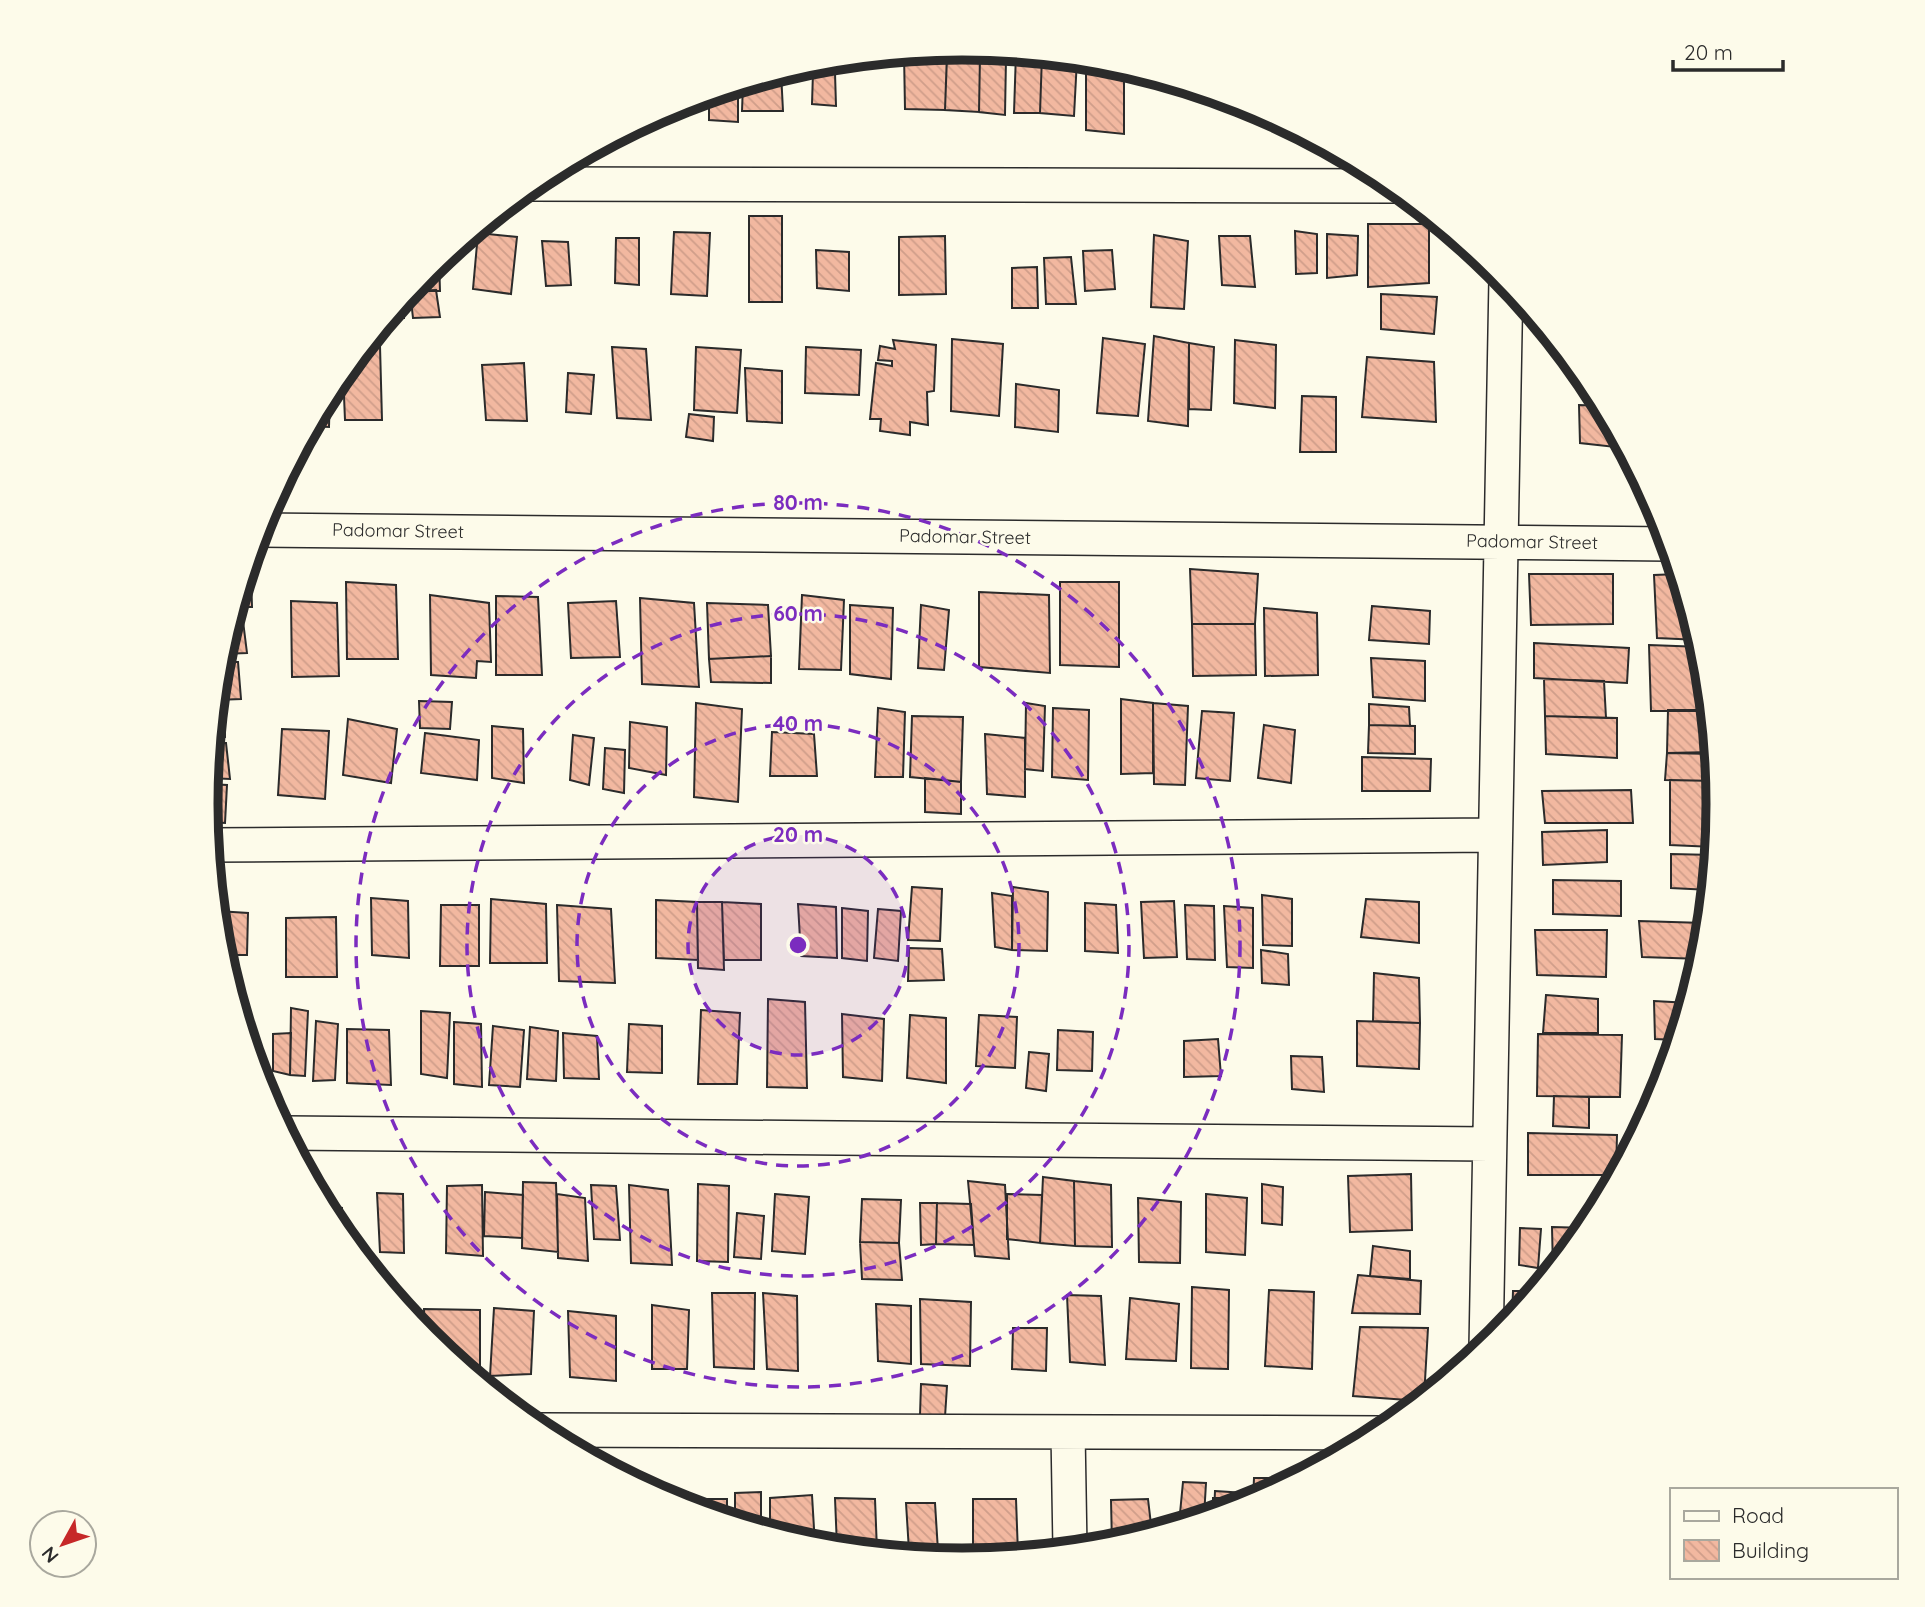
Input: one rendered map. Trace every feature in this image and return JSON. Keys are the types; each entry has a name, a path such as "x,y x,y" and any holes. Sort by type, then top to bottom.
{"street":[{"path":"551,184 1377,186"},
{"path":"1486,1333 1506,295"},
{"name":"Padomar Street","path":"271,530 1659,544"},
{"path":"220,845 1495,835"},
{"path":"295,1133 1489,1144"},
{"path":"562,1430 1358,1433"},
{"path":"1068,1432 1070,1539"}],"building":[{"path":"947,60 945,110 905,109 904,62"},
{"path":"947,60 980,60 979,112 945,110"},
{"path":"980,60 1006,61 1005,115 979,112"},
{"path":"1016,61 1042,64 1040,113 1014,113"},
{"path":"1042,64 1076,69 1074,116 1040,113"},
{"path":"1086,70 1124,78 1124,134 1086,130"},
{"path":"835,73 836,106 812,104 813,75"},
{"path":"782,82 783,111 742,111 743,93"},
{"path":"738,95 738,122 709,120 709,104"},
{"path":"749,216 782,216 782,302 749,302"},
{"path":"1368,224 1429,224 1429,283 1368,287"},
{"path":"1295,231 1317,234 1317,273 1296,274"},
{"path":"674,232 710,233 707,296 671,294"},
{"path":"485,234 517,237 511,294 473,289 477,240"},
{"path":"1327,234 1358,236 1357,275 1327,278"},
{"path":"1154,235 1188,241 1184,309 1151,307"},
{"path":"945,236 946,294 899,295 899,237"},
{"path":"1219,236 1250,236 1255,287 1222,285"},
{"path":"616,238 639,238 639,285 615,283"},
{"path":"542,241 568,242 571,285 546,286"},
{"path":"816,250 849,252 849,291 817,288"},
{"path":"1112,250 1115,289 1085,291 1083,251"},
{"path":"1071,257 1076,304 1046,304 1044,258"},
{"path":"1037,267 1038,308 1012,308 1012,268"},
{"path":"439,274 440,291 423,291"},
{"path":"424,290 436,290 440,317 413,318 411,304"},
{"path":"1381,294 1437,297 1434,334 1381,329"},
{"path":"1154,336 1189,343 1188,426 1148,421"},
{"path":"1103,338 1145,344 1138,416 1097,413"},
{"path":"952,339 1003,344 999,416 951,411"},
{"path":"893,340 936,345 934,391 927,392 928,425 910,422 910,435 880,431 881,419 870,419 876,363 892,366 892,361 878,360 880,346 895,349"},
{"path":"1235,340 1276,345 1275,408 1234,403"},
{"path":"1189,343 1214,347 1211,410 1189,409"},
{"path":"376,346 380,346 382,420 345,420 344,390"},
{"path":"612,347 646,349 651,420 617,418"},
{"path":"696,347 741,350 737,413 694,410"},
{"path":"806,347 861,350 859,395 805,393"},
{"path":"1367,357 1434,362 1436,422 1362,417"},
{"path":"524,363 527,421 486,420 482,365"},
{"path":"745,368 782,371 782,423 747,421"},
{"path":"568,373 594,375 591,414 566,412"},
{"path":"1016,384 1059,390 1058,432 1015,427"},
{"path":"1302,396 1336,397 1336,452 1300,452"},
{"path":"1579,405 1591,405 1615,447 1580,443"},
{"path":"329,413 329,427 321,427"},
{"path":"689,414 714,417 713,441 686,437"},
{"path":"1190,569 1258,574 1255,624 1192,624"},
{"path":"1529,574 1613,574 1613,624 1531,625"},
{"path":"1670,574 1688,639 1657,638 1654,575"},
{"path":"346,582 396,585 398,659 347,659"},
{"path":"1060,582 1119,582 1119,667 1060,665"},
{"path":"251,586 252,607 245,607"},
{"path":"979,592 1049,595 1050,673 979,667"},
{"path":"430,595 489,603 491,662 477,661 476,678 431,675"},
{"path":"802,595 844,600 841,670 799,669"},
{"path":"496,596 538,597 542,675 496,675"},
{"path":"640,598 694,603 699,687 642,684"},
{"path":"291,601 337,603 339,676 292,677"},
{"path":"616,601 620,657 571,658 568,603"},
{"path":"707,603 768,605 771,656 709,659"},
{"path":"850,605 893,608 891,679 850,674"},
{"path":"921,605 949,610 944,670 918,668"},
{"path":"1372,606 1430,611 1429,644 1369,640"},
{"path":"1264,608 1317,613 1318,675 1265,676"},
{"path":"243,617 247,653 234,653"},
{"path":"1192,624 1255,624 1256,675 1193,676"},
{"path":"1534,643 1629,648 1627,683 1534,678"},
{"path":"1649,645 1689,647 1701,711 1651,711"},
{"path":"771,656 771,683 711,682 709,659"},
{"path":"1371,658 1425,661 1425,701 1373,697"},
{"path":"232,662 238,662 241,699 226,700"},
{"path":"1544,679 1604,681 1606,718 1545,716"},
{"path":"1121,699 1153,703 1153,773 1121,774"},
{"path":"419,701 452,702 450,729 420,728"},
{"path":"696,703 742,709 738,802 694,797"},
{"path":"1026,703 1045,706 1043,771 1025,769"},
{"path":"1153,703 1188,706 1185,785 1154,784"},
{"path":"1369,704 1409,707 1410,726 1369,725"},
{"path":"878,708 905,712 903,777 875,777"},
{"path":"1053,708 1089,710 1088,780 1052,777"},
{"path":"1668,710 1700,710 1705,752 1667,753"},
{"path":"224,711 225,711 225,737 222,737"},
{"path":"1202,711 1234,713 1230,781 1196,778"},
{"path":"912,716 963,717 961,782 910,777"},
{"path":"1545,716 1617,718 1617,758 1546,754"},
{"path":"348,719 397,729 391,783 343,775"},
{"path":"630,722 667,727 666,775 629,768"},
{"path":"1264,725 1295,730 1291,783 1258,778"},
{"path":"1369,725 1415,726 1415,754 1368,753"},
{"path":"492,726 523,729 524,783 492,778"},
{"path":"282,729 329,731 325,799 278,795"},
{"path":"772,732 814,734 817,776 770,776"},
{"path":"425,733 479,740 477,780 421,773"},
{"path":"985,734 1025,738 1025,797 987,794"},
{"path":"573,735 594,738 589,785 570,780"},
{"path":"221,743 226,743 230,779 219,778"},
{"path":"605,748 625,750 624,793 603,789"},
{"path":"1667,753 1705,754 1706,781 1665,780"},
{"path":"1362,757 1431,759 1430,791 1362,791"},
{"path":"925,778 961,782 961,814 925,812"},
{"path":"1670,780 1706,781 1705,847 1670,845"},
{"path":"219,785 227,785 225,823 219,823"},
{"path":"1631,790 1633,823 1545,823 1542,791"},
{"path":"1607,830 1607,862 1543,865 1542,832"},
{"path":"1671,854 1705,855 1701,890 1671,888"},
{"path":"1553,880 1621,881 1621,916 1553,914"},
{"path":"912,887 942,889 940,941 908,940"},
{"path":"1013,887 1048,892 1047,951 1012,950"},
{"path":"992,893 1012,896 1012,950 995,947"},
{"path":"1262,895 1292,899 1292,946 1263,945"},
{"path":"371,898 408,901 409,958 372,955"},
{"path":"491,899 546,904 547,963 490,963"},
{"path":"1366,899 1419,902 1419,943 1361,937"},
{"path":"656,900 697,902 698,960 656,958"},
{"path":"1174,901 1177,957 1144,958 1141,902"},
{"path":"697,902 722,902 724,970 698,968"},
{"path":"722,902 761,904 761,960 724,960"},
{"path":"1085,903 1116,905 1118,953 1085,951"},
{"path":"798,904 836,907 837,958 801,956"},
{"path":"441,905 479,905 479,966 440,966"},
{"path":"557,905 611,909 615,983 559,981"},
{"path":"1185,905 1214,906 1215,960 1187,959"},
{"path":"1224,906 1253,908 1253,968 1227,967"},
{"path":"842,908 868,911 867,961 842,958"},
{"path":"878,909 901,911 898,961 874,958"},
{"path":"227,912 248,913 247,955 234,955"},
{"path":"336,917 337,977 286,977 286,918"},
{"path":"1639,921 1696,923 1690,959 1642,957"},
{"path":"1535,930 1607,930 1606,977 1537,975"},
{"path":"909,948 942,949 944,980 908,981"},
{"path":"1261,950 1288,954 1289,985 1262,983"},
{"path":"1374,973 1419,978 1420,1023 1373,1021"},
{"path":"1546,995 1598,999 1598,1033 1543,1033"},
{"path":"768,999 805,1002 807,1088 767,1087"},
{"path":"1654,1001 1679,1002 1668,1040 1655,1039"},
{"path":"291,1008 308,1011 305,1076 290,1075"},
{"path":"701,1010 740,1013 737,1084 698,1084"},
{"path":"421,1011 450,1013 447,1078 421,1074"},
{"path":"842,1014 884,1019 882,1081 843,1077"},
{"path":"910,1015 946,1018 946,1083 907,1078"},
{"path":"979,1015 1017,1017 1015,1068 976,1066"},
{"path":"316,1021 338,1024 335,1080 313,1081"},
{"path":"1357,1021 1420,1023 1419,1069 1357,1066"},
{"path":"454,1022 481,1024 482,1087 454,1084"},
{"path":"629,1024 662,1026 662,1073 627,1072"},
{"path":"493,1026 524,1030 520,1087 489,1085"},
{"path":"530,1027 558,1031 556,1081 527,1079"},
{"path":"347,1029 389,1030 391,1085 347,1083"},
{"path":"1058,1030 1093,1032 1092,1071 1057,1070"},
{"path":"291,1033 290,1075 273,1071 273,1034"},
{"path":"563,1033 597,1036 599,1079 564,1078"},
{"path":"1538,1034 1622,1035 1620,1097 1537,1096"},
{"path":"1218,1039 1221,1076 1184,1077 1184,1041"},
{"path":"1029,1052 1049,1054 1046,1091 1026,1088"},
{"path":"1291,1056 1322,1057 1324,1092 1292,1089"},
{"path":"1554,1096 1589,1097 1589,1128 1553,1126"},
{"path":"1528,1133 1617,1135 1616,1158 1608,1175 1528,1175"},
{"path":"1411,1174 1412,1230 1350,1232 1348,1176"},
{"path":"1043,1177 1074,1181 1075,1246 1040,1243"},
{"path":"968,1181 1005,1185 1009,1259 975,1256"},
{"path":"1074,1181 1111,1185 1112,1247 1075,1246"},
{"path":"523,1182 556,1183 558,1252 522,1248"},
{"path":"698,1184 729,1186 728,1262 697,1261"},
{"path":"1262,1184 1283,1187 1282,1225 1262,1223"},
{"path":"482,1185 483,1256 446,1253 447,1186"},
{"path":"591,1185 616,1186 620,1240 594,1239"},
{"path":"629,1185 668,1190 672,1265 631,1263"},
{"path":"485,1192 523,1195 522,1238 484,1236"},
{"path":"377,1193 403,1194 404,1253 380,1252"},
{"path":"557,1194 585,1198 588,1261 558,1258"},
{"path":"775,1194 809,1197 805,1254 772,1251"},
{"path":"1007,1194 1042,1195 1040,1243 1007,1239"},
{"path":"1206,1194 1247,1198 1245,1255 1206,1252"},
{"path":"1138,1198 1181,1202 1180,1263 1139,1262"},
{"path":"862,1199 901,1200 899,1243 860,1242"},
{"path":"920,1203 937,1203 936,1244 921,1245"},
{"path":"937,1203 971,1204 974,1245 936,1244"},
{"path":"737,1213 764,1216 761,1259 734,1257"},
{"path":"1552,1227 1573,1228 1553,1256"},
{"path":"1520,1228 1541,1229 1538,1268 1519,1265"},
{"path":"860,1242 899,1243 902,1280 862,1279"},
{"path":"1373,1246 1410,1251 1410,1279 1370,1276"},
{"path":"1358,1275 1421,1281 1420,1314 1352,1313"},
{"path":"1192,1287 1229,1290 1228,1369 1191,1368"},
{"path":"1269,1290 1314,1292 1312,1369 1265,1366"},
{"path":"1513,1291 1524,1291 1522,1294 1513,1304"},
{"path":"712,1293 755,1293 754,1369 714,1367"},
{"path":"763,1293 797,1296 798,1371 767,1369"},
{"path":"1067,1295 1101,1296 1105,1365 1070,1362"},
{"path":"1130,1298 1179,1304 1176,1361 1126,1359"},
{"path":"920,1299 971,1302 970,1366 921,1364"},
{"path":"876,1304 911,1306 911,1364 878,1361"},
{"path":"652,1305 689,1310 687,1369 652,1369"},
{"path":"494,1308 534,1311 531,1374 490,1376"},
{"path":"424,1309 480,1310 480,1370 436,1330 424,1317"},
{"path":"568,1311 616,1316 616,1381 570,1377"},
{"path":"1360,1327 1428,1328 1425,1386 1407,1400 1353,1396"},
{"path":"1013,1328 1047,1328 1046,1371 1012,1369"},
{"path":"921,1384 947,1386 945,1417 920,1415"},
{"path":"1254,1478 1276,1478 1254,1488"},
{"path":"1183,1482 1206,1483 1205,1507 1180,1515"},
{"path":"1215,1491 1242,1493 1214,1503"},
{"path":"761,1492 761,1519 735,1512 735,1493"},
{"path":"812,1495 814,1532 770,1522 770,1498"},
{"path":"835,1498 875,1499 877,1542 837,1536"},
{"path":"1213,1498 1228,1498 1213,1504"},
{"path":"699,1499 727,1499 727,1509"},
{"path":"973,1499 1016,1499 1018,1545 973,1548"},
{"path":"1148,1499 1151,1523 1112,1532 1111,1500"},
{"path":"906,1503 935,1503 938,1547 909,1545"}]}
